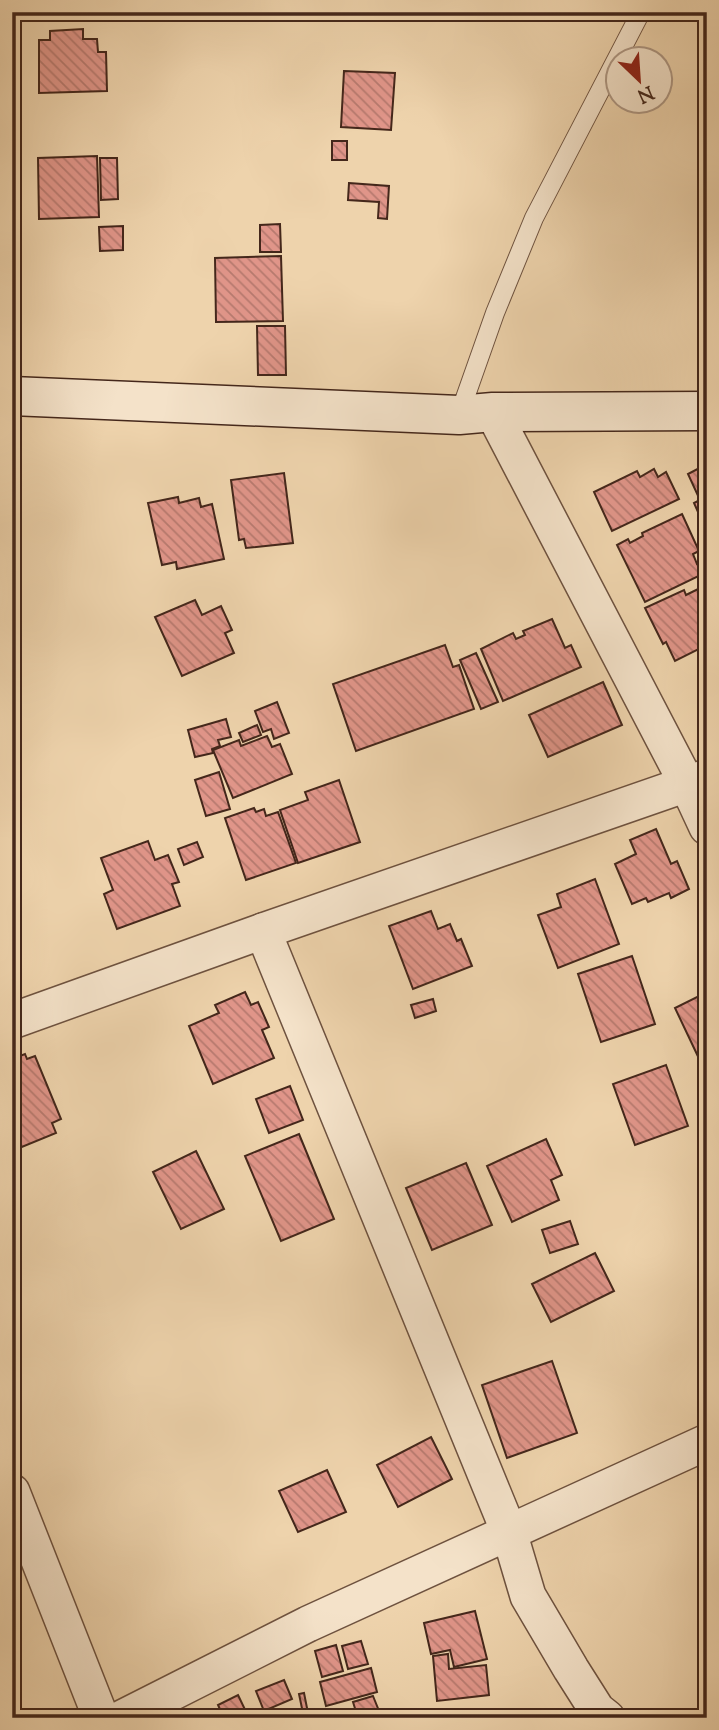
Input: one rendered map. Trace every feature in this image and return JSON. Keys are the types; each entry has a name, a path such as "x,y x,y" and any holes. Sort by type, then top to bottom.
{"street":[{"path":"12,396 476,413 707,411"},
{"path":"476,413 697,780 707,827"},
{"path":"12,1021 263,930 697,780"},
{"path":"263,930 509,1532 528,1595 571,1670 597,1710 607,1718"},
{"path":"122,1718 307,1624 707,1442"},
{"path":"12,1492 101,1718"}],"lane":[{"path":"476,413 495,313 534,218 641,12"}],"building":[{"path":"83,29 83,39 97,39 98,52 106,52 107,91 39,93 39,40 50,40 50,31"},
{"path":"344,71 395,73 391,130 341,127"},
{"path":"332,141 347,141 347,160 332,160"},
{"path":"97,156 99,217 39,219 38,158"},
{"path":"100,158 117,158 118,199 101,200"},
{"path":"349,183 389,186 387,219 378,218 379,202 348,200"},
{"path":"280,224 281,252 260,252 260,225"},
{"path":"123,226 123,250 100,251 99,227"},
{"path":"281,256 283,321 216,322 215,258"},
{"path":"257,326 285,326 286,375 258,375"},
{"path":"705,465 707,519 702,521 694,503 700,500 688,474"},
{"path":"654,469 658,477 666,472 679,499 612,531 594,492 637,471 640,477"},
{"path":"284,473 293,543 246,548 244,539 239,540 231,480"},
{"path":"178,497 179,503 199,498 201,507 212,504 224,559 177,569 176,562 162,565 148,503"},
{"path":"682,514 699,551 693,554 697,564 704,560 707,572 645,602 617,545 628,539 630,543 643,536 642,533"},
{"path":"704,586 707,592 707,645 675,661 645,608 684,590 686,595"},
{"path":"195,600 202,615 221,606 232,630 225,633 234,653 182,676 155,617"},
{"path":"552,619 565,648 571,645 581,667 503,701 481,649 513,633 516,639 525,635 523,631"},
{"path":"445,645 453,667 459,665 474,709 356,751 333,684"},
{"path":"476,653 498,702 481,709 460,660"},
{"path":"603,682 622,725 548,757 529,715"},
{"path":"277,702 289,733 274,739 271,729 263,732 255,711"},
{"path":"226,719 231,737 218,740 220,746 212,749 213,753 195,757 188,730"},
{"path":"257,725 261,735 243,742 239,733"},
{"path":"267,736 272,747 280,744 292,774 233,798 213,750 239,740 241,746"},
{"path":"219,772 230,809 206,816 195,780"},
{"path":"339,780 360,842 298,863 280,810 308,800 305,792"},
{"path":"254,808 256,812 264,809 266,816 278,812 296,863 246,880 225,818"},
{"path":"656,829 671,864 677,861 689,889 671,898 669,893 648,902 646,898 632,904 615,864 636,854 630,840"},
{"path":"148,841 155,860 168,855 179,882 172,884 180,906 117,929 104,894 113,890 101,858"},
{"path":"197,842 203,857 184,865 178,849"},
{"path":"595,879 619,944 558,968 538,915 561,907 557,894"},
{"path":"431,911 438,929 450,924 457,941 461,939 472,966 413,989 389,926"},
{"path":"632,956 655,1024 601,1042 578,974"},
{"path":"245,992 251,1005 258,1002 269,1027 262,1030 274,1058 213,1084 189,1026 219,1013 215,1005"},
{"path":"707,992 707,1066 703,1067 675,1008"},
{"path":"433,999 436,1011 415,1018 411,1005"},
{"path":"25,1054 27,1059 35,1056 61,1119 52,1123 56,1133 12,1151 12,1059"},
{"path":"666,1065 688,1126 635,1145 613,1084"},
{"path":"290,1086 303,1120 269,1133 256,1099"},
{"path":"299,1134 334,1219 281,1241 245,1156"},
{"path":"546,1139 562,1175 551,1180 559,1200 512,1222 487,1166"},
{"path":"196,1151 224,1209 181,1229 153,1172"},
{"path":"466,1163 492,1225 432,1250 406,1188"},
{"path":"570,1221 578,1244 550,1253 542,1230"},
{"path":"595,1253 614,1291 551,1322 532,1284"},
{"path":"552,1361 577,1433 507,1458 482,1385"},
{"path":"431,1437 452,1479 398,1507 377,1465"},
{"path":"327,1470 346,1512 298,1532 279,1491"},
{"path":"475,1611 487,1659 454,1667 450,1650 431,1654 424,1623"},
{"path":"361,1641 368,1664 348,1669 342,1646"},
{"path":"336,1645 343,1671 322,1677 315,1651"},
{"path":"448,1654 449,1669 486,1665 489,1695 437,1701 433,1656"},
{"path":"371,1668 377,1692 326,1706 320,1682"},
{"path":"284,1680 292,1699 264,1711 256,1691"},
{"path":"304,1693 309,1718 304,1718 299,1694"},
{"path":"238,1695 249,1718 224,1718 218,1705"},
{"path":"373,1696 379,1711 358,1718 353,1702"}]}
